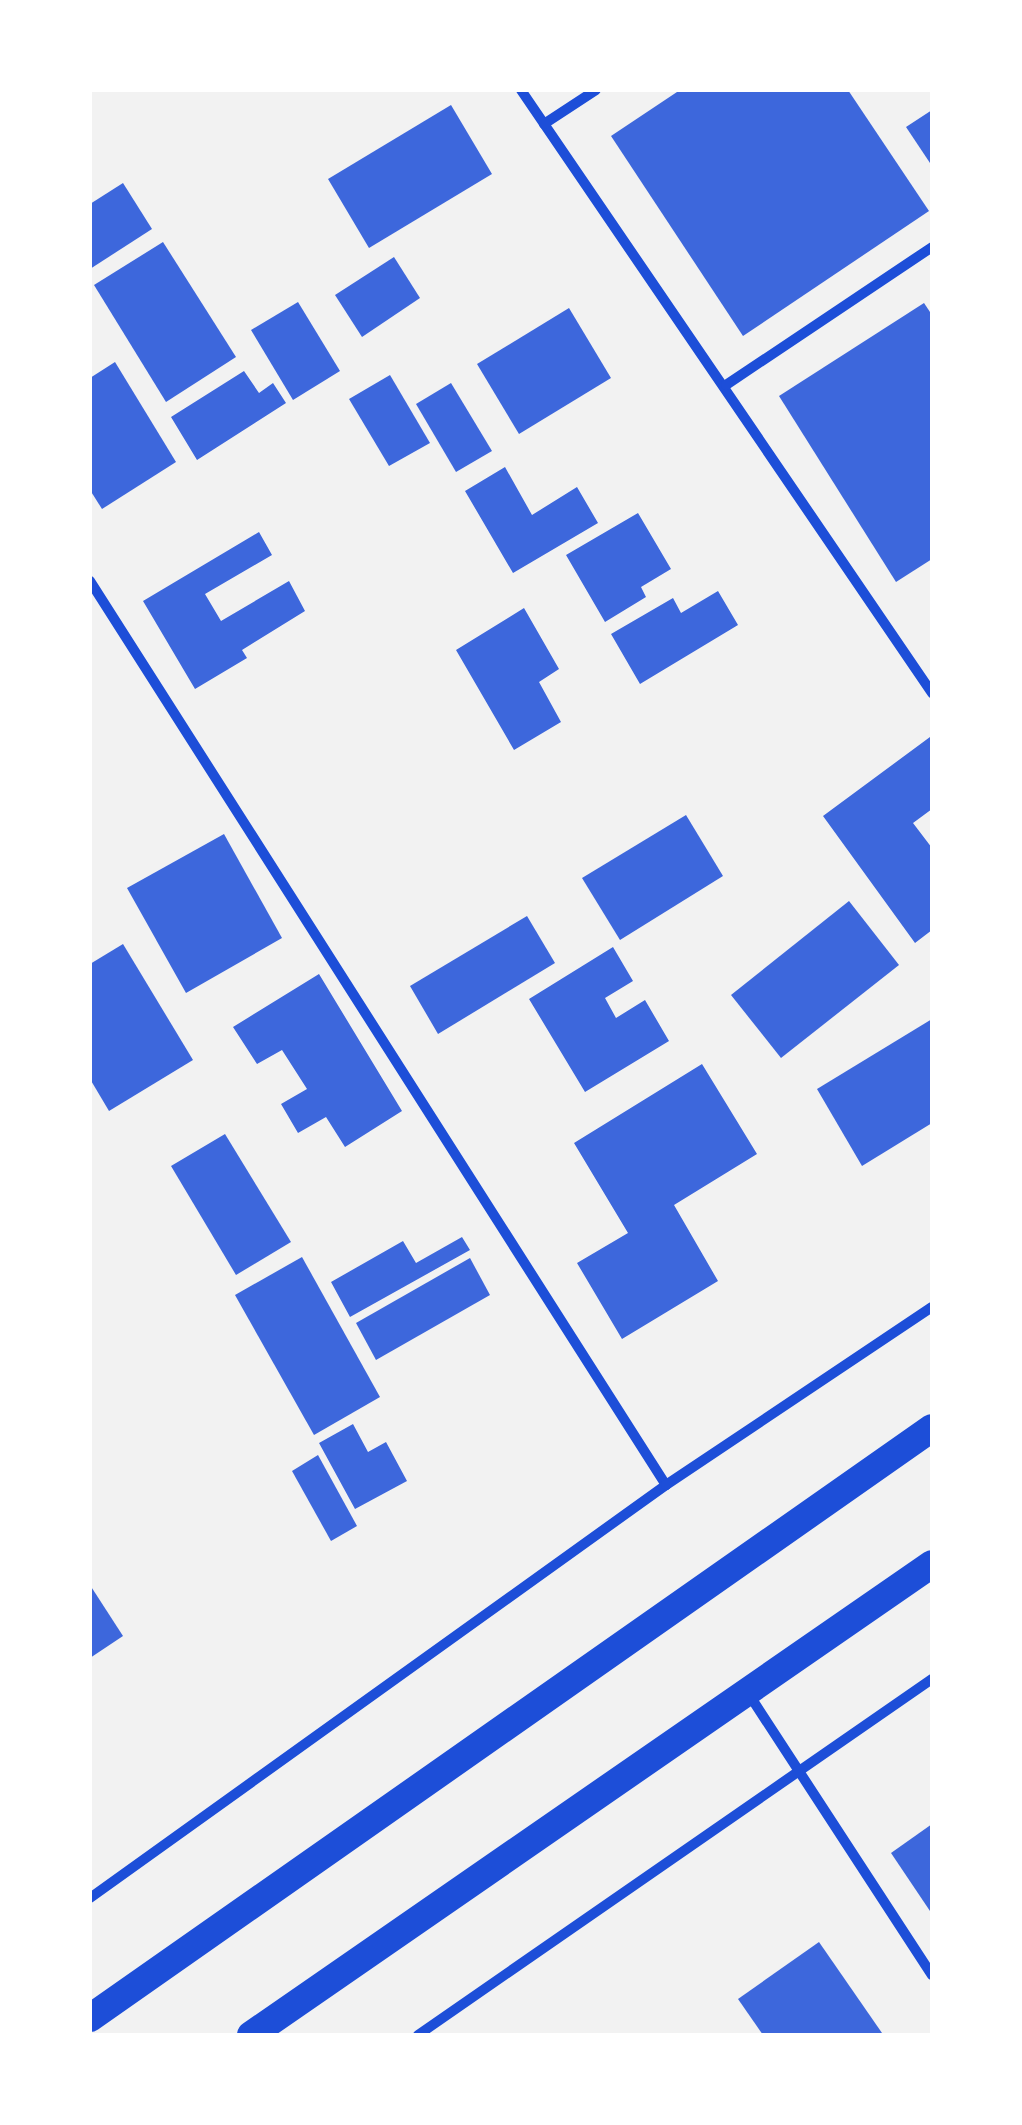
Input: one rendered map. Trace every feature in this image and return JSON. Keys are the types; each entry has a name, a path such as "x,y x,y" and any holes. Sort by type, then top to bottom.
{"highway":[{"path":"90,2018 932,1428"},
{"path":"251,2035 932,1564"}],"street":[{"path":"520,90 726,384 932,693"},
{"path":"544,124 596,90"},
{"path":"726,384 932,247"},
{"path":"90,582 666,1485"},
{"path":"90,1898 666,1485 932,1307"},
{"path":"418,2035 932,1679"},
{"path":"748,1692 796,1772 932,1975"}],"building":[{"path":"680,90 848,90 929,211 743,336 611,136"},
{"path":"451,105 492,174 369,248 328,179"},
{"path":"932,110 932,166 906,127"},
{"path":"123,183 152,229 90,269 90,204"},
{"path":"163,242 236,357 166,402 94,285"},
{"path":"394,257 420,298 362,337 335,295"},
{"path":"298,302 340,371 293,400 251,330"},
{"path":"924,303 932,315 932,559 896,582 779,396"},
{"path":"569,308 611,378 519,434 477,364"},
{"path":"115,362 176,462 102,509 90,490 90,378"},
{"path":"244,371 259,393 273,383 286,403 197,460 171,417"},
{"path":"390,375 430,443 389,466 349,399"},
{"path":"451,383 492,451 456,472 416,404"},
{"path":"505,467 532,515 577,487 598,523 513,573 465,491"},
{"path":"638,513 671,569 641,587 646,597 605,622 566,555"},
{"path":"259,532 272,555 205,594 221,621 289,581 305,611 242,650 247,658 195,689 143,601"},
{"path":"718,591 738,625 640,684 611,634 673,598 681,613"},
{"path":"524,608 559,669 539,682 561,722 514,750 456,650"},
{"path":"930,737 932,809 913,823 932,848 932,930 915,943 823,816"},
{"path":"686,815 723,876 620,940 582,878"},
{"path":"224,834 282,938 186,993 127,888"},
{"path":"849,901 899,965 781,1058 731,995"},
{"path":"527,916 555,963 438,1034 410,986"},
{"path":"123,944 193,1060 109,1111 90,1079 90,964"},
{"path":"613,947 633,981 605,998 616,1018 645,1000 669,1041 585,1092 529,999"},
{"path":"319,974 402,1111 345,1147 326,1117 298,1133 281,1104 307,1089 282,1050 257,1064 233,1027"},
{"path":"932,1019 932,1123 862,1166 817,1089"},
{"path":"702,1064 757,1154 674,1205 718,1281 622,1339 577,1263 628,1233 574,1143"},
{"path":"225,1134 291,1242 236,1275 171,1166"},
{"path":"462,1237 470,1250 350,1317 331,1282 403,1241 416,1263"},
{"path":"302,1257 380,1397 314,1435 235,1295"},
{"path":"470,1258 490,1295 376,1360 356,1323"},
{"path":"353,1424 368,1452 386,1442 407,1481 355,1509 319,1443"},
{"path":"318,1455 357,1526 331,1541 292,1471"},
{"path":"90,1585 123,1636 90,1658"},
{"path":"932,1824 932,1914 891,1853"},
{"path":"819,1942 882,2033 763,2035 738,1999"}]}
